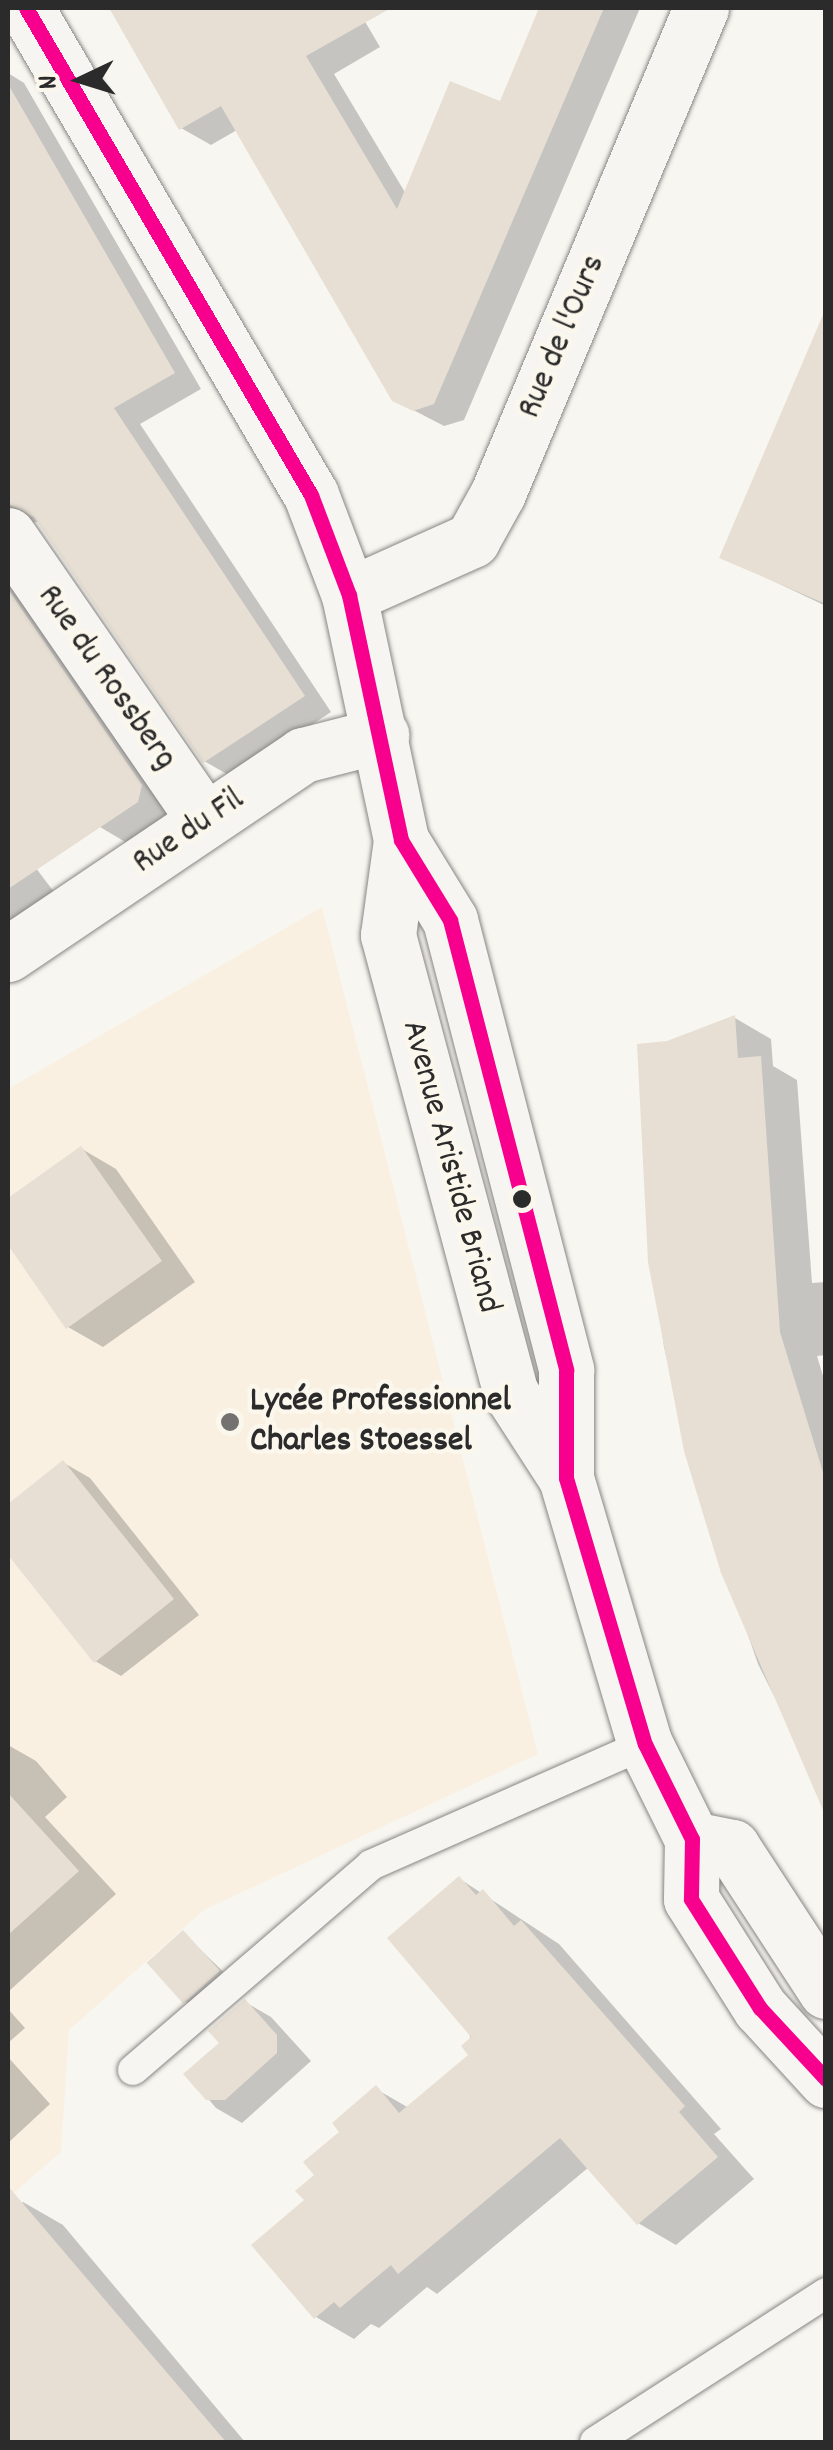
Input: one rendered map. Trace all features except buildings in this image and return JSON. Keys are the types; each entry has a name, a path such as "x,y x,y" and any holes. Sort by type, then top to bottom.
{"main road":[{"name":"Avenue Aristide Briand","path":"26,8 311,495 349,595 382,735 401,840 450,920 566,1370 566,1478 645,1744 692,1839 691,1899 760,2008 826,2080"},
{"name":"Rue de l'Ours","path":"349,595 472,540 498,493 701,8"},
{"name":"Rue du Rossberg","path":"8,535 204,821"},
{"name":"Rue du Fil","path":"8,954 303,756 382,735"},
{"path":"692,1839 732,1847 826,1991"}],"lane":[{"path":"133,2070 370,1866 645,1744"},
{"path":"595,2442 826,2294"}],"shaded area":[{"name":"Lycée Professionnel Charles Stoessel","path":"322,907 538,1754 204,1910 69,2030 61,2152 8,2198 8,1089"}],"transit line":[{"path":"26,8 311,495 349,595 401,840 450,920 566,1370 566,1478 645,1744 692,1839 691,1899 760,2008 826,2079"}],"place":[{"name":"Lycée Professionnel Charles Stoessel","path":"230,1422"}]}
